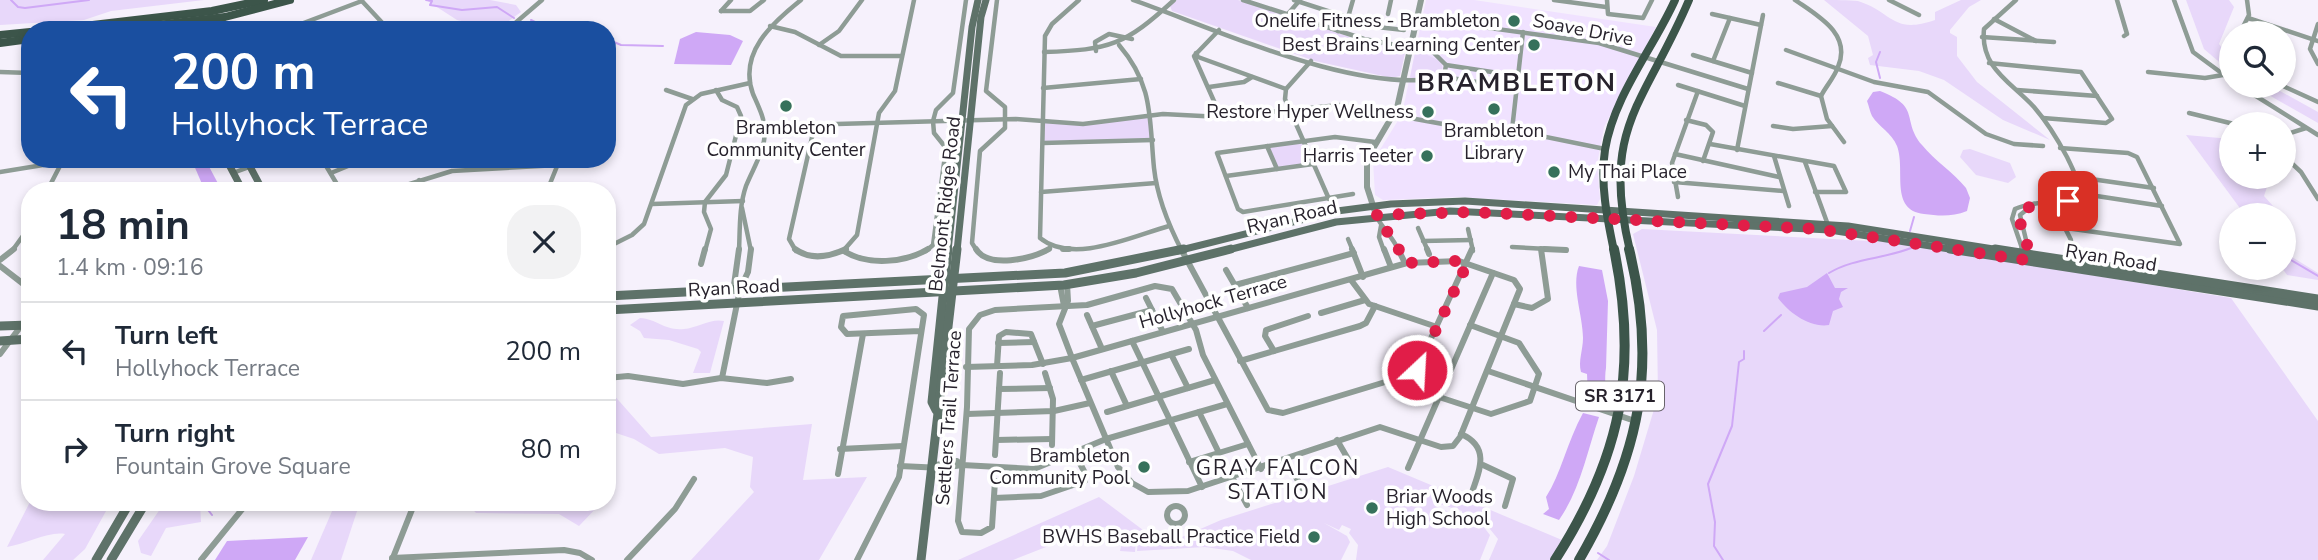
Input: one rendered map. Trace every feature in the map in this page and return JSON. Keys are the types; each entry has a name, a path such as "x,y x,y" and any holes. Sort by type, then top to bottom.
{"main road":[{"path":"128,21 201,13 264,0"},
{"path":"197,21 290,0"},
{"name":"Belmont Ridge Road","path":"920,560 936,410 941,399 954,291 978,0"},
{"name":"Belmont Ridge Road","path":"936,410 932,402 944,280 981,17 986,0"},
{"name":"SR 3171","path":"1555,560 1594,489 1617,415 1626,341 1624,302 1603,171 1605,149 1615,115 1675,0"},
{"name":"SR 3171","path":"1579,560 1616,487 1635,421 1642,383 1643,326 1618,178 1623,135 1689,0"},
{"path":"197,21 201,13"},
{"path":"184,21 188,14"},
{"path":"0,35 21,33"},
{"path":"0,43 21,40"},
{"path":"230,168 238,182"},
{"name":"Ryan Road","path":"616,296 944,280 1088,270 1180,250 1313,215 1372,206 1465,201 1623,215 1829,227 2318,299"},
{"name":"Ryan Road","path":"616,310 1063,285 1186,260 1312,227 1376,215 1471,212 1609,214"},
{"name":"Ryan Road","path":"2024,255 2318,306"},
{"path":"0,326 21,325"},
{"path":"0,341 21,339"},
{"path":"96,560 126,511"},
{"path":"111,560 141,511"}],"street":[{"path":"518,21 542,0"},
{"path":"731,0 721,11 748,12 759,7 764,0"},
{"path":"788,0 799,1"},
{"path":"819,45 839,31 862,0"},
{"path":"815,124 790,244 800,254 811,257 831,256 844,251 858,235 877,123 880,111 895,91 914,0"},
{"path":"844,251 852,257 863,259 909,258 922,254 933,245 946,148 934,133 933,121 936,110 952,96 966,0"},
{"path":"997,0 986,91 1005,107 1006,119 1003,131 980,151 973,247 979,254 994,259 1029,257 1050,248 1073,251 1169,226"},
{"path":"1050,248 1039,233 1044,52 1049,28 1078,0"},
{"path":"1133,0 1311,61 1403,82 1429,84 1444,77 1517,88"},
{"path":"1044,52 1096,51 1119,45 1132,39 1174,0"},
{"path":"1338,31 1348,17 1353,0"},
{"path":"1388,14 1391,0"},
{"path":"1405,263 1393,237 1381,226 1372,206 1365,172 1368,155 1395,115 1421,0"},
{"path":"1554,0 1606,8"},
{"path":"1607,0 1606,8 1611,16 1641,20 1653,0"},
{"path":"1795,0 1837,35 1843,51 1837,69 1821,96"},
{"path":"1889,0 1919,15"},
{"path":"1900,5 1909,0"},
{"path":"2016,0 1984,29 1982,50 1989,63 2043,118 2077,177 2077,193 2068,201 2034,204 2020,215 2028,248 2024,255"},
{"path":"2117,0 2127,34 2124,36"},
{"path":"2174,0 2193,52 2219,72"},
{"path":"2247,0 2247,21"},
{"path":"309,21 361,1 380,21"},
{"path":"740,289 734,285 740,254 743,201 747,181 762,150 765,126 750,83 752,56 770,26 799,1"},
{"path":"1246,1 1338,31 1433,52 1446,65 1518,76"},
{"path":"1287,15 1297,1 1348,17 1404,30"},
{"path":"1712,14 1761,25"},
{"path":"1737,150 1763,15"},
{"name":"Soave Drive","path":"1417,18 1599,43 1659,62"},
{"path":"1713,61 1730,18"},
{"path":"2248,18 2315,40"},
{"path":"1994,19 2035,41"},
{"path":"2318,24 2310,54 2318,64"},
{"path":"770,26 795,32 846,57 901,56"},
{"path":"1219,30 1194,56 1221,117"},
{"path":"1512,130 1523,32"},
{"path":"1096,51 1095,41 1108,34 1119,33 1132,39"},
{"path":"1982,37 2054,42"},
{"path":"1119,45 1137,70 1152,115 1156,183 1169,226 1265,407 1273,412 1283,413 1415,373 1473,251 1468,229"},
{"path":"1786,50 1874,82 1928,92 1986,134 2018,144 2043,146"},
{"path":"1196,53 1198,57 1286,89"},
{"path":"1693,55 1752,73"},
{"path":"1311,61 1286,89 1285,99 1329,199"},
{"path":"1659,62 1748,89"},
{"path":"1989,63 2076,70 2085,75 2112,119 2111,122 2043,118"},
{"path":"1444,77 1446,65"},
{"path":"0,72 21,73"},
{"path":"2148,72 2205,78 2219,76"},
{"path":"1209,87 1244,82 1252,76"},
{"path":"1043,88 1141,79"},
{"path":"616,243 642,228 684,108 692,99 716,90 750,83"},
{"path":"1778,83 1821,96"},
{"path":"1678,85 1745,106"},
{"path":"666,90 692,99"},
{"path":"701,264 711,229 704,212 705,202 726,174 741,116 737,107 722,100 716,90"},
{"path":"2017,90 2097,96"},
{"path":"1678,197 1672,171 1675,154 1698,91"},
{"path":"2296,92 2318,102"},
{"path":"1821,96 1832,126 1844,142"},
{"path":"2259,98 2318,135"},
{"path":"765,126 1006,119 1083,124 1152,115 1221,117 1339,105 1481,131 1512,130 1539,138 1605,149"},
{"path":"2189,113 2219,119"},
{"path":"1686,120 1712,128 1710,144 1703,161"},
{"path":"1773,126 1793,129 1832,126"},
{"path":"2296,131 2306,128"},
{"path":"1353,194 1247,213 1238,209 1217,153 1343,136 1375,142"},
{"path":"1043,143 1153,140"},
{"path":"1710,144 1834,166 1846,190 1843,194 1815,192"},
{"path":"1268,146 1277,169"},
{"path":"2060,148 2133,155 2154,188 2180,244 2066,228"},
{"path":"1675,154 1779,177"},
{"path":"1774,156 1789,206"},
{"path":"1805,162 1829,227"},
{"path":"1226,176 1313,164"},
{"path":"2296,167 2318,199"},
{"path":"0,172 23,168"},
{"path":"233,173 240,168"},
{"path":"328,168 336,182"},
{"path":"331,173 343,168"},
{"path":"413,182 452,171 500,168"},
{"path":"2077,177 2154,188"},
{"path":"1674,182 1783,191"},
{"path":"1041,192 1156,183"},
{"path":"2077,193 2162,206"},
{"path":"652,204 743,201"},
{"path":"2053,204 2071,240"},
{"path":"722,378 740,289 746,283 750,260 748,229 742,208"},
{"path":"1381,226 1380,237 1391,267"},
{"path":"1418,228 1429,254"},
{"path":"1348,239 1363,277"},
{"path":"1423,241 1471,240"},
{"path":"0,260 21,242"},
{"path":"1512,247 1566,250"},
{"path":"1063,285 1064,306 1060,327 1118,467 1132,483 1148,492 1174,494 1383,427 1447,447 1457,443 1514,304 1532,307 1548,299 1541,249"},
{"path":"1235,285 1354,253"},
{"name":"Hollyhock Terrace","path":"966,367 1043,364 1072,358 1405,263 1456,261 1514,280 1520,286 1514,304"},
{"path":"0,266 21,282"},
{"path":"1226,270 1248,309"},
{"path":"1408,468 1493,273"},
{"path":"1351,280 1365,300 1375,306 1437,327"},
{"name":"Settlers Trail Terrace","path":"995,481 990,530 973,533 959,529 967,414 966,367 969,329 980,316 995,310 1091,304 1165,286 1176,293 1192,324"},
{"path":"1146,298 1163,332"},
{"path":"1321,313 1365,300"},
{"path":"1240,361 1360,326 1366,323 1375,306"},
{"path":"857,560 895,490 924,315 916,309 851,313 843,316 843,332 863,334 920,331"},
{"path":"1092,327 1152,310"},
{"path":"1087,315 1102,349"},
{"path":"1274,351 1265,336 1266,330 1308,316"},
{"path":"1192,324 1215,380 1261,468"},
{"path":"1439,397 1491,414 1527,404 1535,388 1539,374 1537,367 1519,343 1470,325"},
{"path":"0,354 21,330"},
{"path":"997,366 1000,335 1008,332 1028,333 1043,364"},
{"path":"838,474 863,334"},
{"path":"1132,341 1202,487"},
{"path":"998,343 1034,342"},
{"path":"1081,380 1189,349"},
{"path":"1171,354 1188,388"},
{"path":"1111,371 1127,406"},
{"path":"1488,371 1635,421"},
{"path":"995,455 1000,373"},
{"path":"996,440 1052,442 1054,411 1045,373"},
{"path":"616,377 639,374 680,384 722,378 759,383 783,383 791,379"},
{"path":"1107,412 1215,380"},
{"path":"999,389 1050,388"},
{"path":"967,414 1054,411 1090,403"},
{"path":"900,466 956,468 962,465 1027,470 1052,464 1106,439 1227,404"},
{"path":"1199,412 1219,453"},
{"path":"1461,434 1475,440 1481,448 1483,465 1472,492"},
{"path":"1337,440 1355,471"},
{"path":"1189,462 1248,444"},
{"path":"841,449 903,446"},
{"path":"994,498 1041,496 1085,481 1086,473 1074,452"},
{"path":"1286,459 1302,488"},
{"path":"1483,465 1508,474 1513,479 1506,506"},
{"path":"1232,477 1247,505"},
{"path":"627,560 675,509 694,479"},
{"path":"1174,494 1175,507"},
{"path":"201,560 240,511"},
{"path":"411,511 392,559 564,550 580,553 592,560"}],"shaded area":[{"path":"0,0 204,0 111,11 84,20 21,21 21,24 0,25"},
{"path":"426,0 490,0 516,5 521,12 509,21 457,20"},
{"path":"1177,0 1238,0 1365,42 1399,48 1405,53 1400,76 1392,78 1315,61 1172,11 1170,6"},
{"path":"1426,0 1474,0 1656,27 1604,127 1597,165 1600,199 1597,205 1458,197 1383,200 1375,195 1373,161 1402,114"},
{"path":"1824,0 1858,1 1894,20 1910,25 1935,20 1935,12 1961,0 1981,0 1969,7 1950,30 1950,33 1957,37 1957,56 1977,82 2050,140 2003,120 1944,80 1919,71 1870,65 1868,58 1873,55 1868,36"},
{"path":"2186,0 2229,0 2234,7 2228,21 2219,21 2219,62 2204,49"},
{"path":"696,32 730,35 743,41 731,65 674,64 680,39"},
{"path":"1421,52 1442,62 1442,73 1427,83 1410,78 1415,53"},
{"path":"1880,91 1901,103 1922,145 1966,188 1970,198 1967,211 1940,216 1913,211 1906,205 1902,197 1897,146 1872,116 1867,101 1873,92"},
{"path":"2274,98 2293,98 2318,112 2318,123"},
{"path":"1152,115 1153,140 1043,143 1042,121 1069,124"},
{"path":"2186,135 2219,138 2219,180"},
{"path":"1303,141 1313,164 1277,169 1267,146"},
{"path":"1970,149 2010,163 2016,177 2008,183 1976,175 1960,157 1963,150"},
{"path":"195,168 210,168 217,182 201,182"},
{"path":"2226,189 2266,189 2264,196 2270,203 2236,203"},
{"path":"1642,229 1890,242 2231,298 2318,421 2318,560 1597,560 1607,546 1634,476 1658,396 1657,330 1633,234"},
{"path":"2296,259 2318,273 2318,280 2296,276"},
{"path":"1579,266 1602,270 1608,301 1603,403 1588,398 1587,374 1581,372 1580,368 1583,338 1576,283"},
{"path":"1827,273 1835,288 1848,288 1841,292 1839,299 1843,307 1833,311 1829,325 1807,322 1778,298 1780,293 1807,287"},
{"path":"640,318 677,329 724,321 710,373 693,373 701,352 698,349 669,340 644,338 640,331 630,325"},
{"path":"616,398 651,437 812,424 803,480 867,477 819,560 691,560 754,492 750,487 753,457 725,448 659,454 634,439 616,433"},
{"path":"1583,413 1599,417 1578,483 1559,520 1543,514 1549,509 1546,497"},
{"name":"Briar Woods High School","path":"1388,467 1562,540 1550,560 1489,560 1498,539 1485,523 1486,518 1478,515 1476,520 1462,515 1462,511 1436,503 1435,506 1483,526 1490,535 1480,560 1356,560 1358,545 1349,533 1351,529 1342,525 1339,530 1324,523 1347,536 1350,542 1341,560 1251,560 1233,551 1205,547 1137,551 1138,541 1147,532 1136,541 1135,552 1120,551 1122,543 1116,533 1104,527 1092,529 1013,560 958,560 1099,497 1143,530 1182,537 1221,520"},
{"path":"25,511 106,511 85,549 73,560 43,560 65,534 52,534 7,547"},
{"path":"159,511 200,511 201,522 166,528 151,556 141,553 138,541"},
{"path":"332,511 357,511 341,560 311,560"},
{"path":"474,511 593,511 579,526 559,514"},
{"path":"308,537 295,560 215,560 227,541"}],"waterway":[{"path":"11,0 18,7 25,8 89,0"},
{"path":"426,0 432,1 430,5 462,10 497,7 514,18"},
{"path":"616,43 663,46"},
{"path":"1880,52 1876,62 1880,78"},
{"path":"1910,231 1914,217"},
{"path":"1829,273 1849,264 1901,252 1911,248 1912,244"},
{"path":"2296,263 2318,276"},
{"path":"1764,331 1781,315"},
{"path":"1723,560 1714,546 1715,522 1708,484 1732,426 1739,362 1744,359 1744,351"},
{"path":"209,511 212,515"},
{"path":"1598,553 1609,560"}],"place":[{"name":"Onelife Fitness - Brambleton","path":"1514,21"},
{"name":"Best Brains Learning Center","path":"1534,45"},
{"name":"Brambleton Community Center","path":"786,106"},
{"name":"Brambleton Library","path":"1494,109"},
{"name":"Restore Hyper Wellness","path":"1428,112"},
{"name":"Harris Teeter","path":"1427,156"},
{"name":"My Thai Place","path":"1554,172"},
{"name":"Brambleton Community Pool","path":"1144,467"},
{"name":"Briar Woods High School","path":"1372,508"},
{"name":"BWHS Baseball Practice Field","path":"1314,537"}],"district":[{"name":"BRAMBLETON","path":"1517,82"},
{"name":"GRAY FALCON STATION","path":"1278,480"}],"route":[{"path":"1417,370 1467,264 1456,261 1405,263 1393,237 1382,227 1376,215 1471,212 1817,229 2025,260 2023,250 2028,248 2020,222 2021,212 2034,204 2068,201"}]}
